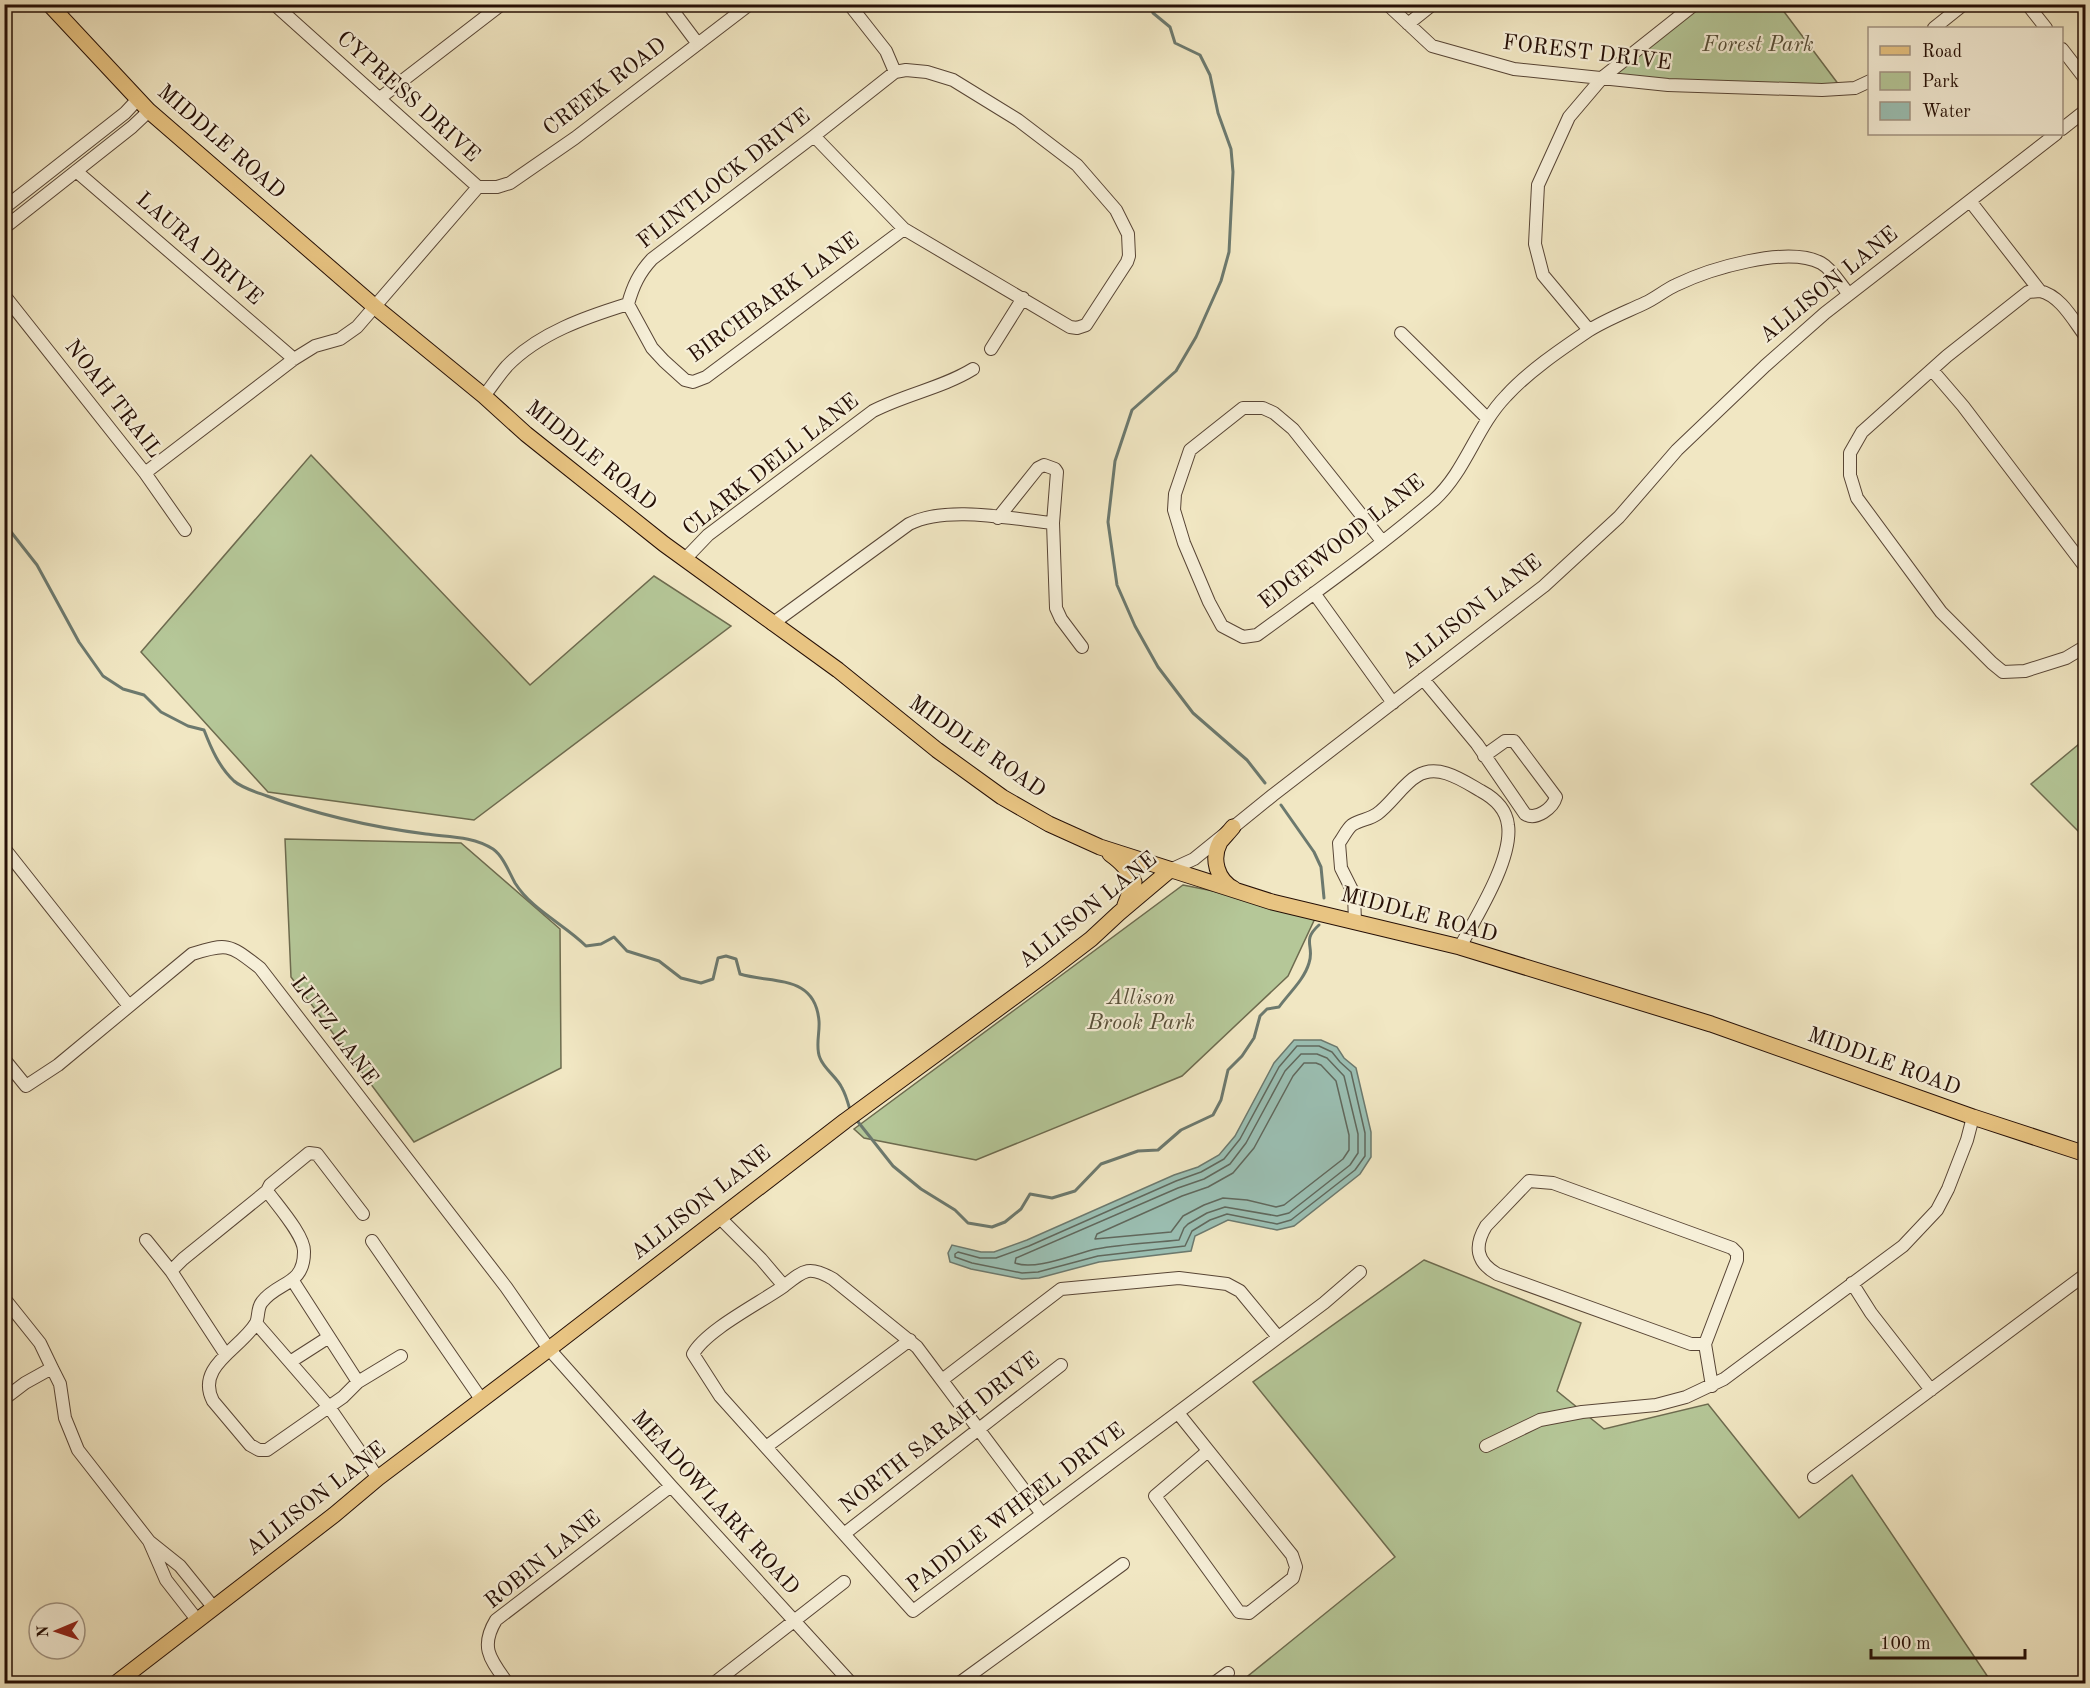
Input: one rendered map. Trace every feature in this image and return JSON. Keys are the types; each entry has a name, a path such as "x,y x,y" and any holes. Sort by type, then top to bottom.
{"main road":[{"name":"MIDDLE ROAD","path":"49,4 149,111 526,434 664,544 838,670 937,750 1002,797 1049,824 1100,847 1272,902 1460,947 1712,1024 1973,1117 2085,1154"},
{"path":"1233,827 1221,842 1215,855 1217,870 1228,885 1239,892"},
{"path":"1100,847 1120,861 1129,871 1134,882 1130,897 1123,909"},
{"name":"ALLISON LANE","path":"115,1683 845,1120 1091,939 1170,870"}],"street":[{"name":"CYPRESS DRIVE","path":"145,473 294,359 315,346 340,339 357,327 478,187 274,4"},
{"path":"380,98 502,4"},
{"path":"668,4 698,44"},
{"name":"CREEK ROAD","path":"478,187 497,187 510,183 575,138 750,4"},
{"path":"814,136 904,229 1070,327 1077,328 1086,325 1127,262 1128,234 1116,210 1077,165 1018,120 953,80 927,72 906,70 895,72 886,51 849,4"},
{"name":"FOREST DRIVE","path":"1387,4 1432,46 1514,69 1668,85 1822,90 1855,88 1868,82"},
{"path":"1408,24 1434,4"},
{"path":"1589,330 1543,274 1535,244 1538,185 1569,117 1603,77 1695,4"},
{"path":"1935,27 1964,4"},
{"path":"2027,4 2045,27"},
{"path":"2063,52 2085,80"},
{"name":"FLINTLOCK DRIVE","path":"628,304 640,272 652,259 895,72"},
{"path":"4,208 126,113 138,99"},
{"path":"2063,127 2085,110"},
{"path":"4,228 149,111"},
{"name":"ALLISON LANE","path":"1170,870 1194,859 1544,586 1594,542 1619,517 1677,450 1765,366 1848,293 2055,135"},
{"name":"LAURA DRIVE","path":"76,171 294,359"},
{"path":"1970,201 2040,291"},
{"name":"BIRCHBARK LANE","path":"628,304 652,348 685,380 693,382 706,377 904,229"},
{"name":"EDGEWOOD LANE","path":"1382,541 1293,429 1274,413 1263,408 1243,408 1190,450 1175,494 1174,510 1184,543 1209,602 1222,626 1243,637 1257,634 1314,594 1382,541 1434,499 1452,481 1488,419 1504,397 1525,378 1589,330 1653,299 1675,285 1747,261 1771,257 1807,258 1822,263 1848,293"},
{"path":"2085,337 2059,302 2050,294 2040,291 2028,292 1947,356 1862,432 1850,453 1850,475 1857,498 1941,612 1992,663 2003,672 2025,671 2066,658 2085,646"},
{"name":"NOAH TRAIL","path":"4,295 145,473 185,530"},
{"path":"991,349 1023,298"},
{"path":"484,396 508,366 539,341 584,318 628,304"},
{"path":"1401,333 1488,419"},
{"name":"CLARK DELL LANE","path":"684,559 708,536 837,436 873,411 952,381 974,369"},
{"path":"1932,370 1963,406 2085,567"},
{"path":"998,518 1038,468 1044,465 1051,466 1057,472 1053,524 1056,608 1061,619 1082,647"},
{"path":"772,624 909,524 920,519 947,514 1053,524"},
{"path":"1314,594 1393,703"},
{"path":"1423,679 1528,816 1537,816 1553,803 1556,797 1514,741 1505,741 1484,756"},
{"path":"1355,922 1354,894 1341,868 1339,843 1351,825 1377,814 1416,776 1427,772 1441,772 1492,797 1505,812 1508,826 1495,881 1460,947"},
{"path":"4,848 129,1006"},
{"name":"LUTZ LANE","path":"4,1059 26,1086 58,1065 192,954 213,947 232,947 260,968 506,1287 549,1349"},
{"path":"1486,1446 1540,1420 1582,1412 1656,1405 1686,1397 1724,1379 1903,1246 1937,1210 1952,1179 1973,1117"},
{"path":"171,1271 183,1258 267,1191 270,1185 309,1153 317,1154 363,1214"},
{"path":"1705,1344 1691,1344 1497,1274 1485,1267 1480,1256 1478,1249 1482,1233 1486,1226 1529,1182 1543,1181 1732,1248 1737,1253 1737,1260 1705,1344 1712,1386"},
{"path":"267,1191 303,1242 303,1258 299,1274 292,1281 274,1290 263,1301 259,1307 256,1323 213,1369 209,1381 209,1393 213,1401 250,1445 259,1450 267,1450 343,1396 358,1382 401,1356"},
{"path":"719,1217 784,1286 803,1271 819,1271 910,1340 1042,1514"},
{"path":"146,1240 171,1271 226,1355"},
{"path":"372,1241 481,1399"},
{"name":"PADDLE WHEEL DRIVE","path":"784,1286 709,1334 693,1353 720,1396 913,1611 1324,1303 1360,1272"},
{"path":"1814,1477 2085,1274"},
{"path":"942,1380 1061,1290 1167,1278 1227,1284 1240,1291 1278,1337"},
{"path":"292,1281 358,1382"},
{"path":"1852,1283 1871,1313 1931,1390"},
{"path":"4,1299 40,1343 60,1384 65,1418 78,1450 149,1541 180,1566 214,1608"},
{"path":"256,1323 328,1407 378,1478"},
{"path":"290,1362 329,1337"},
{"path":"766,1447 910,1340"},
{"name":"MEADOWLARK ROAD","path":"549,1349 852,1683"},
{"name":"NORTH SARAH DRIVE","path":"844,1534 1061,1365"},
{"path":"4,1399 25,1383 52,1368"},
{"path":"1178,1413 1293,1555 1296,1567 1293,1578 1249,1613 1239,1612 1155,1496 1208,1451"},
{"name":"ROBIN LANE","path":"508,1683 494,1664 488,1648 490,1631 496,1620 671,1486"},
{"path":"149,1541 166,1580 198,1621"},
{"path":"958,1683 1124,1564"},
{"path":"713,1683 844,1582"},
{"path":"1213,1683 1228,1673"}],"green space":[{"name":"Forest Park","path":"1695,5 1779,5 1842,89 1603,77"},
{"path":"311,455 530,685 654,576 731,626 474,820 268,792 141,652"},
{"path":"2085,739 2085,838 2031,784"},
{"path":"285,839 461,843 560,929 561,1068 414,1142 291,977"},
{"name":"Allison Brook Park","path":"1183,885 1318,912 1288,976 1182,1076 976,1160 864,1138 854,1129"},
{"path":"1424,1260 1581,1323 1557,1391 1604,1429 1708,1404 1799,1518 1852,1475 1992,1683 1245,1684 1243,1680 1395,1557 1253,1382"}],"water":[{"path":"1294,1040 1321,1040 1337,1047 1344,1058 1356,1068 1371,1132 1371,1157 1360,1174 1294,1226 1277,1230 1228,1220 1195,1236 1191,1251 1099,1262 1039,1278 1022,1279 971,1269 950,1262 948,1253 952,1245 981,1252 994,1252 1027,1240 1174,1175 1198,1167 1219,1155 1235,1136 1274,1063"}],"waterway":[{"path":"1150,4 1153,13 1170,27 1175,43 1200,55 1210,75 1218,113 1231,149 1233,172 1229,252 1221,281 1196,337 1176,371 1132,410 1115,461 1108,522 1117,585 1135,626 1158,667 1193,713 1247,760 1265,783"},
{"path":"4,523 37,565 79,642 103,676 123,689 144,695 161,712 188,726 204,730 220,763 237,783 249,790 286,803 345,819 406,831 460,838 485,845 500,856 522,893 586,946 601,944 614,937 627,951 659,961 681,978 701,983 713,979 718,958 726,956 736,959 740,974 801,988 810,995 816,1006 819,1021 820,1058 840,1084 850,1110"},
{"path":"1281,805 1314,852 1321,867 1324,898"},
{"path":"855,1118 893,1166 921,1189 955,1210 968,1223 992,1227 1005,1222 1021,1209 1030,1194 1052,1198 1075,1191 1101,1164 1138,1151 1158,1150 1181,1130 1213,1115 1221,1100 1228,1070 1242,1056 1254,1038 1260,1016 1267,1009 1279,1007 1304,975 1310,957 1311,935 1319,925"}]}
